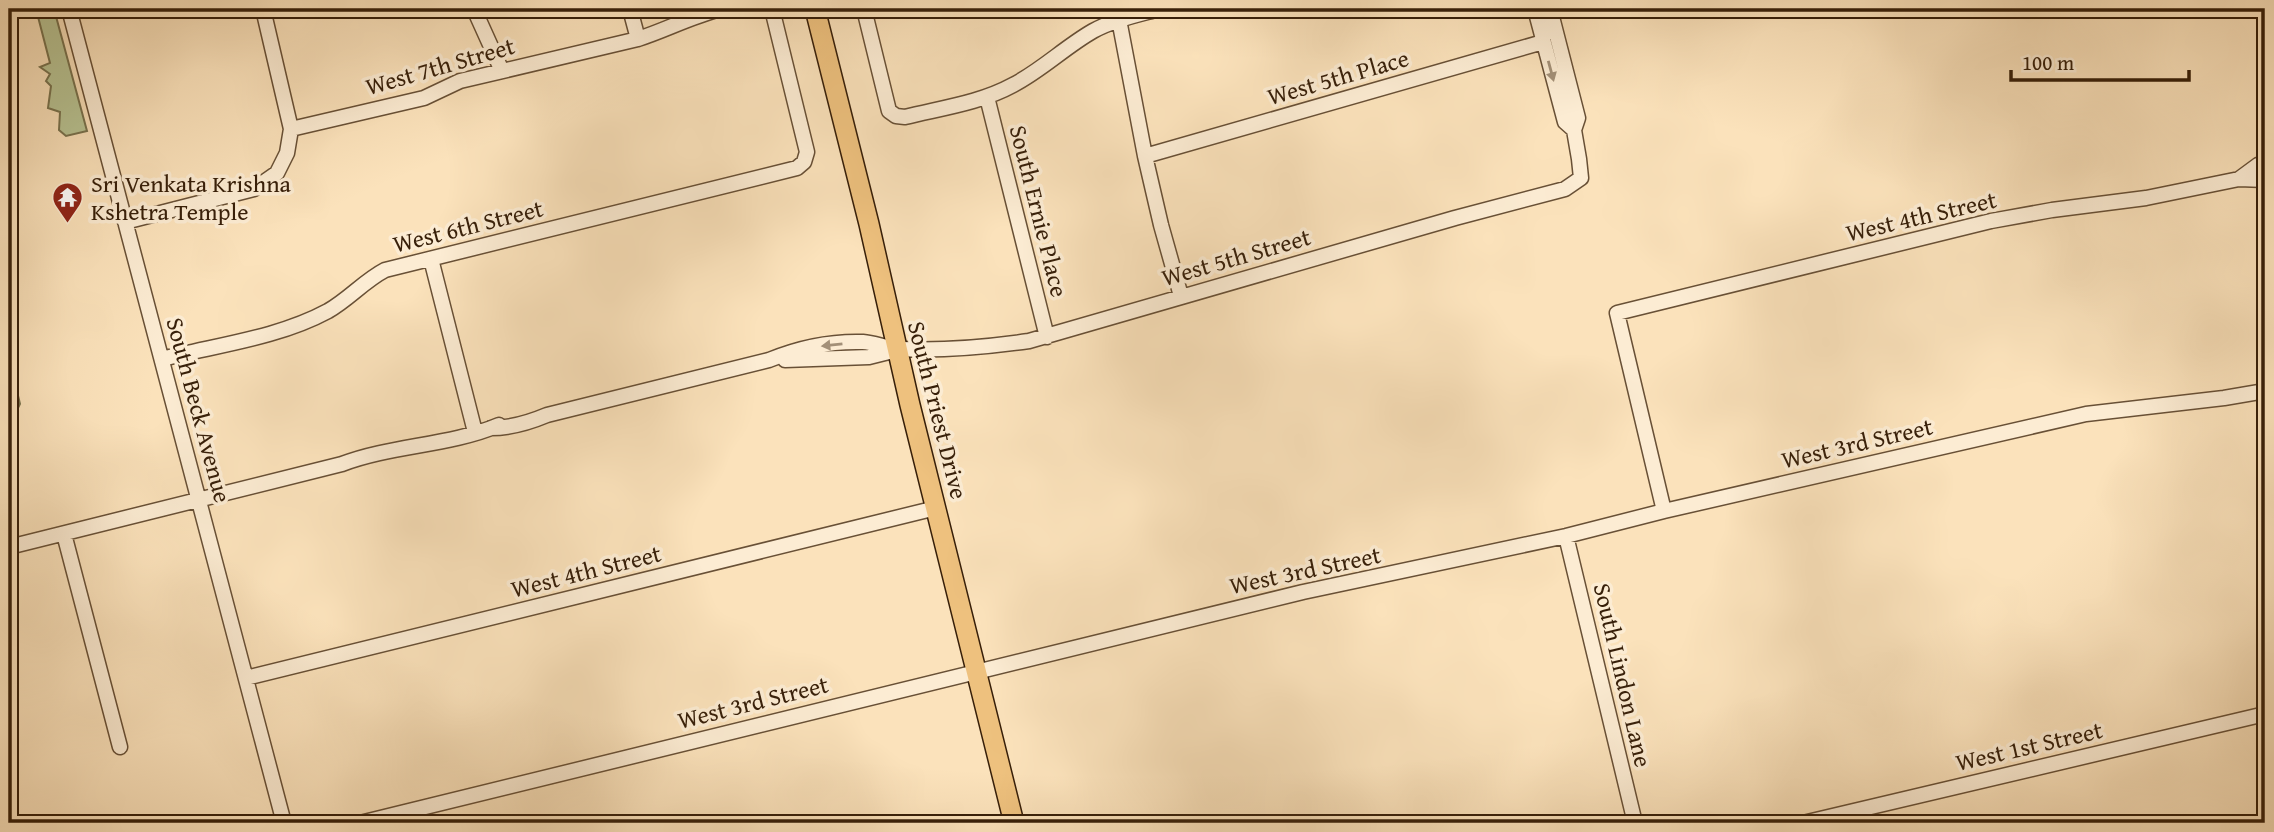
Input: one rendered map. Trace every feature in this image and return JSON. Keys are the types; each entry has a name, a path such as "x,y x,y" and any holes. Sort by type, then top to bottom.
{"main road":[{"name":"South Priest Drive","path":"815,9 1014,823"}],"street":[{"name":"South Beck Avenue","path":"69,9 284,823"},
{"path":"125,222 254,189 277,173 287,153 291,129 263,9"},
{"path":"474,9 502,71"},
{"path":"630,9 638,39"},
{"name":"West 7th Street","path":"291,129 424,98 453,84 638,39 661,32 688,18 721,9"},
{"name":"West 6th Street","path":"162,359 300,323 335,306 373,276 385,270 797,168 804,162 807,152 772,9"},
{"path":"864,9 889,111 896,116 905,117 986,97 1012,86 1119,14 1159,9"},
{"path":"1535,9 1564,122 1573,130 1578,118 1547,9"},
{"path":"1543,42 1547,9"},
{"path":"1119,14 1145,156 1181,296"},
{"name":"West 5th Place","path":"1145,156 1543,42"},
{"name":"South Ernie Place","path":"986,97 1047,337"},
{"name":"West 5th Street","path":"9,547 342,464 361,464 398,451 491,428 507,428 547,415 769,360 869,357 897,349 990,346 1047,337 1181,296 1565,189 1581,178 1580,159 1573,130"},
{"name":"West 4th Street","path":"2239,179 2265,164"},
{"name":"West 4th Street","path":"1664,511 1617,313 1991,222 2052,210 2178,193 2239,179 2265,180"},
{"path":"431,259 475,432"},
{"name":"West 3rd Street","path":"360,823 1303,592 1566,536 2086,414 2265,391"},
{"name":"West 4th Street","path":"246,678 936,508"},
{"path":"64,534 120,747"},
{"name":"South Lindon Lane","path":"1566,536 1635,823"},
{"name":"West 1st Street","path":"1803,823 2265,714"}],"green space":[{"path":"36,9 54,9 87,131 66,136 59,130 60,112 48,108 51,86 46,81 50,74 40,67 50,63"},
{"path":"9,367 20,404 16,412 9,414"}],"place":[{"name":"Sri Venkata Krishna Kshetra Temple","path":"68,224"}]}
